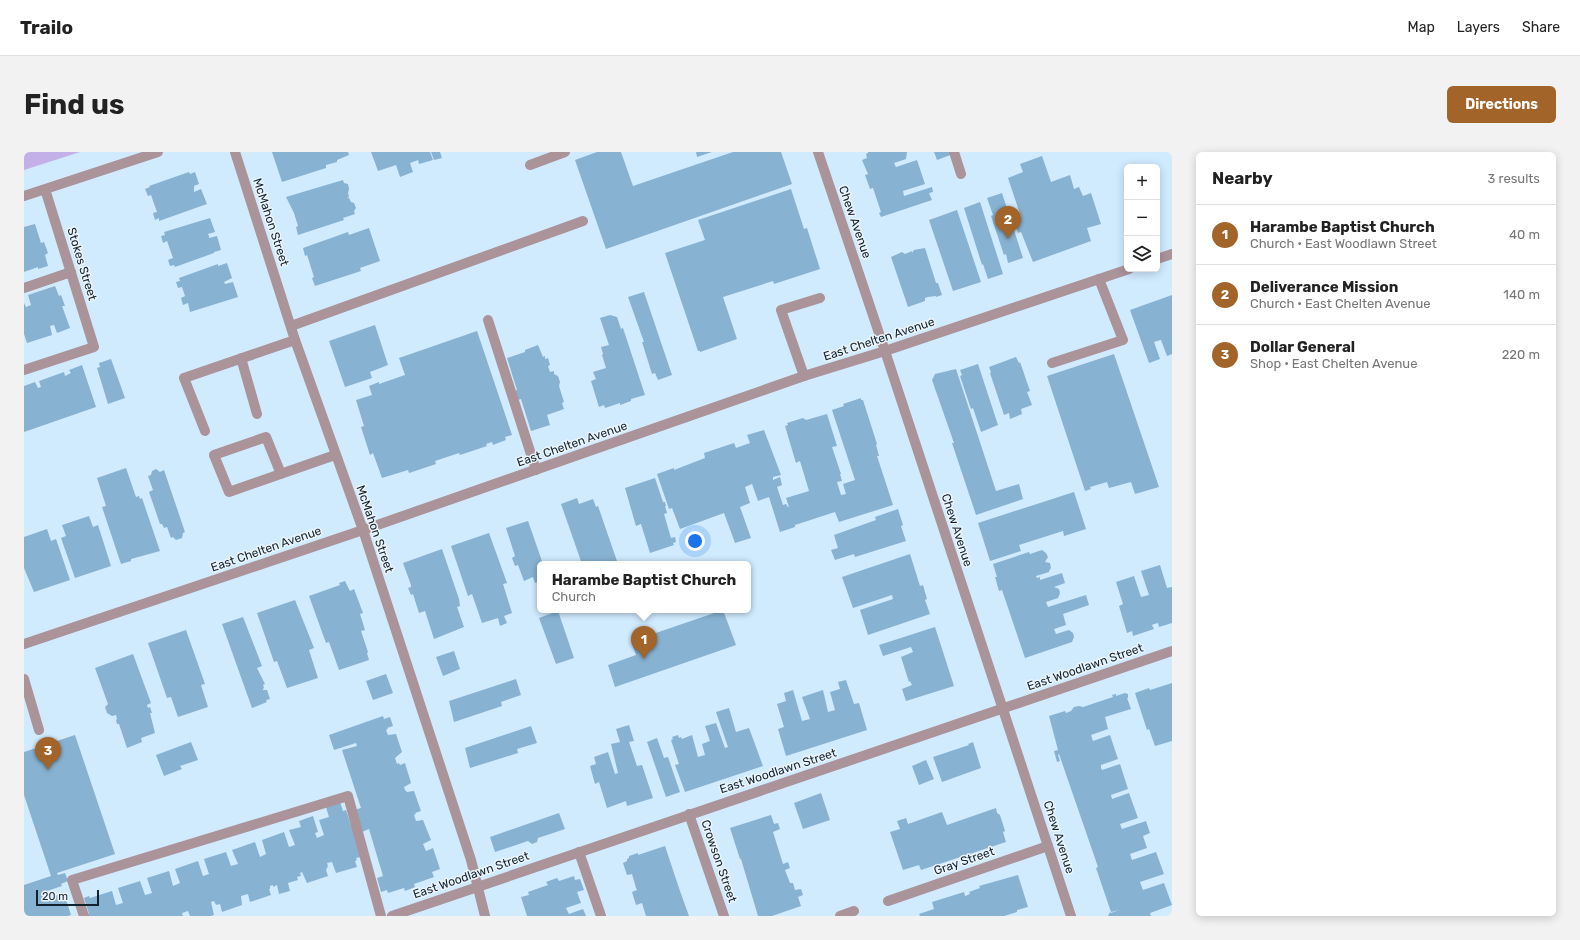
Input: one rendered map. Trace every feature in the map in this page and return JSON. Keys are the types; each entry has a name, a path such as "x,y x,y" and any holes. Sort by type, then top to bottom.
{"street":[{"path":"24,196 158,152"},
{"name":"McMahon Street","path":"236,152 295,340 362,530 471,860 485,916"},
{"path":"530,165 565,152"},
{"name":"Chew Avenue","path":"818,152 886,351 1070,916"},
{"path":"954,152 961,174"},
{"name":"Stokes Street","path":"24,370 94,347 45,189"},
{"path":"291,326 583,221"},
{"path":"1160,258 1172,254"},
{"name":"East Chelten Avenue","path":"24,644 362,530 804,376 886,351 1124,271"},
{"path":"24,288 71,272"},
{"path":"1052,363 1124,340 1099,279"},
{"path":"804,376 781,310 820,298"},
{"path":"488,320 536,470"},
{"path":"205,431 184,378 295,340"},
{"path":"241,358 256,414"},
{"path":"281,474 266,437 214,455 230,492 335,455"},
{"name":"East Woodlawn Street","path":"392,916 1172,651"},
{"path":"24,678 39,730"},
{"path":"84,916 72,880 348,796 381,916"},
{"name":"Crowson Street","path":"689,814 724,916"},
{"name":"Gray Street","path":"888,901 1048,846"},
{"path":"579,852 601,916"},
{"path":"840,916 854,911"}],"shaded area":[{"path":"24,152 80,152 24,170"}],"building":[{"path":"272,152 348,152 349,155 337,160 337,162 326,165 326,168 282,182"},
{"path":"371,152 430,152 433,160 419,164 418,160 410,163 413,172 400,177 396,165 378,171"},
{"path":"431,152 440,152 442,158 434,160"},
{"path":"597,152 621,152 633,186 733,152 781,152 792,184 606,249 575,160"},
{"path":"696,152 712,152 697,157"},
{"path":"868,152 907,152 906,159 894,163 896,167 917,160 925,184 903,191 904,196 932,187 933,192 929,193 932,200 881,217 879,213 881,212 873,188 870,189 865,175 868,174 862,160 867,158 866,154"},
{"path":"934,152 952,152 953,154 937,160"},
{"path":"1042,156 1051,182 1070,175 1074,189 1079,187 1083,196 1091,193 1101,224 1087,228 1091,241 1033,262 1021,232 1018,233 1015,223 1018,222 1017,218 1021,217 1008,178 1023,172 1020,164"},
{"path":"189,172 190,174 195,172 199,184 194,186 194,192 201,189 207,204 159,221 159,218 155,220 153,213 157,212 151,195 148,196 145,189 150,187 149,186"},
{"path":"343,180 344,183 348,184 349,197 347,197 354,203 356,208 354,211 355,214 343,218 344,220 298,235 296,227 298,226 294,213 286,197"},
{"path":"791,189 804,229 807,228 820,269 774,284 773,281 723,297 737,339 700,352 698,351 665,253 705,240 698,220"},
{"path":"1002,193 1023,258 1008,263 991,216 993,215 987,198"},
{"path":"980,202 1003,274 988,279 983,264 982,265 964,208"},
{"path":"957,210 981,282 953,291 929,220"},
{"path":"210,218 215,232 208,234 209,238 217,236 221,250 175,267 174,265 170,266 168,260 173,258 167,241 163,243 161,236 165,235 164,232"},
{"path":"35,224 41,243 44,242 48,253 45,255 48,266 38,269 38,267 24,272 24,227"},
{"path":"369,228 380,261 360,268 361,271 315,286 312,278 314,277 307,255 305,256 303,248 348,232 349,235"},
{"path":"925,248 936,283 938,283 942,295 925,298 925,301 908,307 891,257 902,252 905,254 912,251 912,253 914,250"},
{"path":"227,263 232,278 224,282 225,284 233,282 238,297 190,312 188,303 183,305 181,298 185,296 182,287 178,288 176,282 180,281 179,278 218,264 218,266"},
{"path":"55,286 59,296 61,295 65,306 62,306 70,328 57,333 54,325 50,326 52,335 27,343 24,334 24,303 26,307 31,305 28,295"},
{"path":"644,292 672,375 658,380 655,373 652,374 642,342 644,342 628,297"},
{"path":"1172,295 1172,354 1167,356 1161,340 1154,342 1160,359 1149,363 1130,310"},
{"path":"610,315 617,317 621,329 623,328 645,395 631,399 631,401 620,405 620,403 605,408 604,405 599,407 591,381 596,379 593,372 606,368 601,347 609,345 600,318"},
{"path":"375,325 388,365 370,372 372,378 345,387 329,341"},
{"path":"477,331 512,435 505,437 506,440 493,445 492,442 486,444 487,446 460,455 459,453 435,461 436,464 409,473 408,470 382,478 373,453 370,455 361,427 364,426 356,400 372,395 369,386 405,375 399,358"},
{"path":"538,345 543,357 545,356 545,359 548,358 550,372 554,371 554,374 558,376 560,382 559,386 564,402 562,403 564,409 547,415 550,425 531,431 521,399 518,400 515,391 517,390 507,358 525,352 525,350"},
{"path":"1114,354 1159,487 1135,494 1131,482 1109,488 1107,482 1090,487 1091,489 1085,491 1047,376"},
{"path":"1016,357 1019,363 1020,362 1030,391 1027,392 1032,405 1021,409 1022,414 1010,419 1009,413 1004,415 989,367"},
{"path":"111,359 125,398 108,404 97,368 100,367 99,363"},
{"path":"978,364 998,425 981,432 973,408 971,409 960,376 962,375 960,370"},
{"path":"82,365 96,407 24,432 24,386 35,382 38,388 41,387 39,381 64,372 65,376 71,373 69,370"},
{"path":"956,369 996,491 1019,484 1023,499 976,515 952,443 954,443 932,380 935,374"},
{"path":"861,398 861,400 863,400 877,444 879,456 877,456 893,505 839,522 835,512 795,525 795,527 780,532 769,497 758,501 752,484 745,487 750,503 740,507 751,538 735,543 724,513 680,529 672,508 669,509 657,474 674,468 674,470 705,458 704,453 734,443 736,448 750,443 747,435 764,430 781,475 773,477 773,480 780,477 782,485 777,487 783,505 786,504 789,507 786,498 809,491 800,461 796,463 785,426 788,425 787,423 803,418 806,420 827,414 837,446 832,447 842,481 837,482 841,495 846,494 843,484 855,480 832,410 844,406 843,404"},
{"path":"126,468 136,497 139,496 140,499 142,498 160,551 131,559 131,561 121,564 102,507 106,506 97,478"},
{"path":"156,469 160,472 164,470 185,532 183,533 182,538 176,540 173,537 171,538 167,527 164,528 162,524 160,524 149,492 153,490 148,476 151,475 152,471"},
{"path":"655,478 663,502 665,502 667,513 664,514 671,538 675,537 676,542 673,543 674,545 650,553 641,524 636,526 625,488"},
{"path":"1074,492 1086,529 1064,536 1063,531 1019,545 1021,551 990,561 978,523"},
{"path":"577,498 579,504 593,499 596,507 598,506 617,561 581,561 561,504"},
{"path":"898,509 903,525 901,526 906,541 855,557 854,554 835,560 831,550 838,548 834,535 876,520 875,517"},
{"path":"89,516 93,527 98,525 111,566 75,578 61,538 66,536 62,525"},
{"path":"528,521 542,561 537,561 537,582 535,583 533,577 524,581 518,565 515,566 512,558 515,556 506,528"},
{"path":"47,529 51,541 56,539 70,580 34,592 24,568 24,537"},
{"path":"489,533 507,583 503,584 512,613 504,616 507,623 500,626 498,618 482,623 472,594 468,596 451,546"},
{"path":"442,549 459,599 460,606 457,607 464,627 434,639 425,611 419,613 413,594 411,595 408,588 411,587 411,585 403,563"},
{"path":"1042,550 1048,557 1045,562 1050,563 1051,568 1049,572 1036,576 1037,578 1040,577 1040,580 1062,573 1065,583 1054,587 1059,589 1060,593 1058,598 1046,602 1048,607 1086,595 1089,605 1063,614 1066,625 1054,629 1056,634 1069,630 1073,633 1074,637 1072,642 1025,658 1002,590 999,591 993,564 1029,552 1030,554"},
{"path":"910,554 920,586 923,585 927,599 925,600 930,614 868,635 860,610 893,599 892,595 853,608 842,577"},
{"path":"1160,565 1167,588 1172,587 1172,623 1159,627 1158,623 1154,624 1152,625 1154,629 1133,636 1132,631 1127,633 1119,606 1123,604 1116,582 1134,576 1141,597 1149,595 1141,571"},
{"path":"345,581 350,591 354,589 363,613 360,614 365,630 361,631 369,660 339,670 329,642 326,643 309,596 340,585 339,583"},
{"path":"295,600 314,648 309,650 318,678 287,688 277,661 274,662 257,613"},
{"path":"553,613 559,613 574,658 556,664 539,618"},
{"path":"714,613 724,613 736,645 615,687 608,665 636,655 632,644 650,637 650,635"},
{"path":"243,617 262,666 257,668 265,684 263,685 263,690 267,690 270,699 266,700 267,702 252,708 222,624"},
{"path":"935,627 954,686 906,701 902,689 912,685 910,681 909,682 901,657 913,652 911,647 883,656 879,645"},
{"path":"186,630 205,684 201,685 208,707 178,717 171,697 167,698 148,643"},
{"path":"454,651 460,669 443,676 436,657"},
{"path":"133,654 151,703 147,705 148,708 150,707 152,713 150,713 155,733 141,738 142,742 127,748 119,724 117,724 116,715 112,716 107,713 105,707 108,704 95,668"},
{"path":"386,674 393,693 373,700 366,681"},
{"path":"516,679 521,695 501,702 502,706 454,722 449,701"},
{"path":"846,680 854,704 859,703 867,730 786,756 778,729 784,727 777,704 786,701 784,693 793,690 802,721 810,719 802,697 823,690 828,712 835,710 830,692 840,689 838,682"},
{"path":"1172,683 1172,741 1155,746 1149,729 1147,730 1135,693"},
{"path":"1125,693 1128,694 1127,698 1131,709 1105,717 1108,729 1091,735 1093,741 1110,735 1118,759 1101,765 1101,768 1102,770 1120,764 1128,789 1111,795 1112,799 1129,793 1138,818 1120,824 1122,829 1146,821 1150,833 1143,836 1147,848 1130,854 1132,860 1156,852 1164,874 1140,882 1143,890 1164,883 1172,905 1150,913 1151,916 1108,916 1110,912 1111,913 1119,910 1111,912 1096,868 1098,867 1059,754 1060,761 1057,762 1054,751 1058,750 1049,716 1065,711 1066,713 1071,711 1074,707 1083,707 1113,697 1112,695 1116,694 1116,696"},
{"path":"729,708 736,732 749,728 763,766 685,792 675,765 679,764 671,740 673,739 672,737 678,735 679,738 681,737 682,739 692,735 698,757 705,755 702,744 710,741 705,726 716,723 725,748 728,747 716,712"},
{"path":"383,716 384,719 390,717 393,726 387,728 388,729 386,730 388,735 396,734 402,752 395,758 397,764 399,763 400,765 405,763 411,783 404,787 405,790 407,792 414,791 421,811 415,813 416,814 414,815 416,821 423,820 431,840 423,844 426,851 433,848 440,869 432,872 434,877 414,884 415,887 405,891 404,888 388,893 387,890 381,892 377,878 383,876 369,829 362,832 354,810 361,808 342,750 357,746 356,743 334,750 329,735"},
{"path":"629,725 634,741 629,742 637,766 642,765 653,798 627,806 626,801 607,808 599,782 595,784 590,766 596,764 594,757 608,752 615,774 618,773 611,744 620,742 616,729"},
{"path":"531,726 537,743 517,749 518,753 470,768 465,748"},
{"path":"75,735 115,854 57,873 58,875 65,873 68,881 61,884 62,886 47,891 49,898 64,893 71,915 24,916 24,885 51,876 24,795 24,752"},
{"path":"657,738 664,758 668,757 680,792 666,797 647,742"},
{"path":"191,742 198,760 180,766 182,769 164,776 156,755"},
{"path":"973,742 981,768 942,782 933,757 969,745 968,744"},
{"path":"926,760 934,779 919,785 912,766"},
{"path":"821,793 830,820 803,829 794,803"},
{"path":"340,802 343,811 346,810 351,825 353,825 361,857 356,858 357,860 355,861 357,867 336,873 332,862 327,863 328,866 326,870 328,876 307,883 302,872 300,873 301,876 297,877 298,880 288,883 290,891 279,894 277,885 273,887 273,885 270,886 269,889 271,895 250,902 248,894 241,896 242,905 222,912 220,904 216,905 214,901 211,902 214,915 211,916 190,916 188,911 182,913 183,916 88,916 87,914 89,914 84,898 89,896 90,898 112,891 116,905 123,903 118,888 140,881 145,895 152,893 147,878 169,871 173,886 180,883 175,869 198,861 203,876 209,874 204,859 226,852 231,866 238,864 232,850 255,842 260,857 266,854 262,840 284,832 289,847 295,845 289,830 301,827 299,821 313,816 318,832 315,833 317,838 324,835 319,820 329,817 326,807"},
{"path":"996,808 1005,831 1003,832 1006,842 921,870 919,865 903,870 890,832 900,829 897,821 906,818 908,824 942,812 947,825"},
{"path":"559,813 565,829 538,838 537,842 532,844 528,841 495,852 490,837"},
{"path":"771,815 774,824 778,823 780,829 773,832 783,864 788,862 790,868 785,870 790,883 793,883 795,890 801,889 803,895 798,897 801,906 772,916 758,916 730,828"},
{"path":"665,846 689,916 646,916 642,903 636,905 632,892 637,890 632,874 627,875 623,863 627,861 629,856 638,853 638,855"},
{"path":"1018,875 1028,907 1017,910 1017,912 1004,916 920,916 919,914 934,909 932,902 964,892 965,896 970,894 969,892 980,888 979,886"},
{"path":"574,876 575,880 580,879 584,890 577,892 581,903 566,908 569,914 583,909 586,916 527,916 521,897 529,895 528,892 548,885 546,882 557,878 559,881"}],"place":[{"name":"Deliverance Mission","path":"1008,239"},
{"name":"Harambe Baptist Church","path":"644,659"},
{"name":"Dollar General","path":"48,770"}]}
